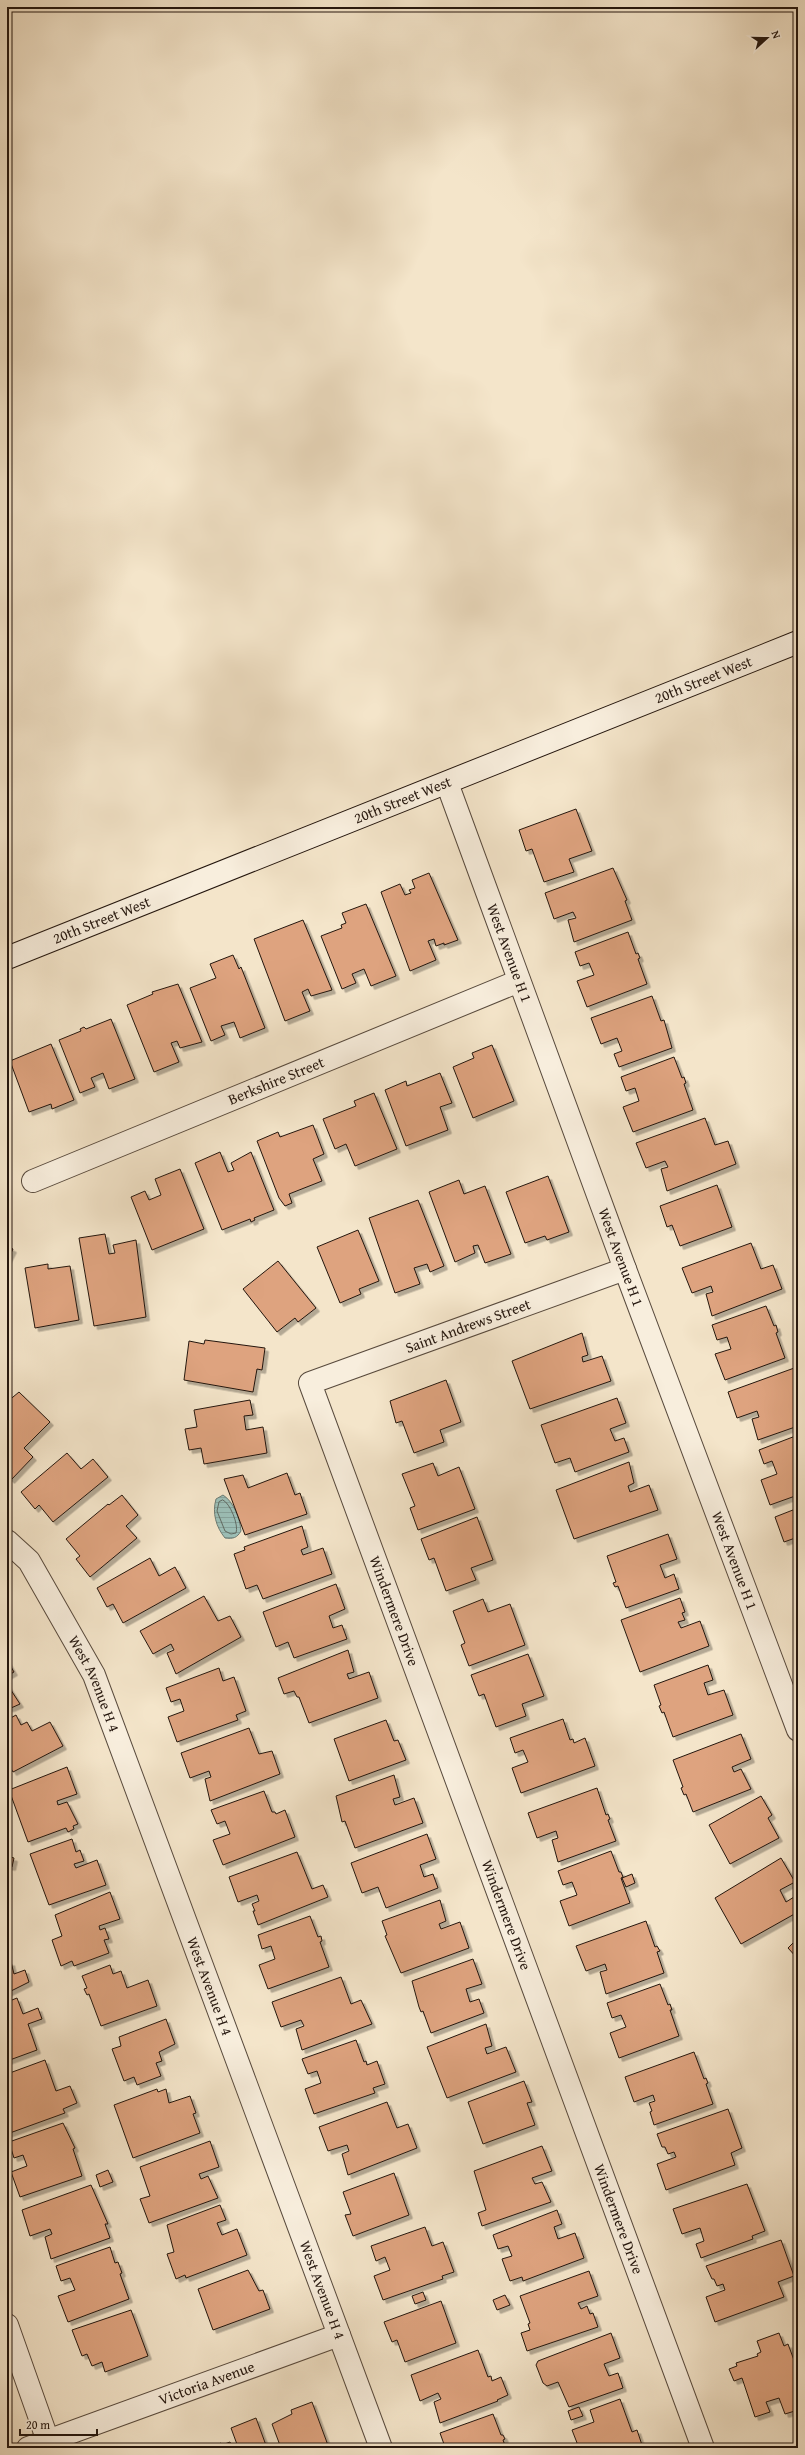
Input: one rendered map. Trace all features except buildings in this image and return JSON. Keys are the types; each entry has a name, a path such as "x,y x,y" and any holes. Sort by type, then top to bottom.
{"street":[{"name":"20th Street West","path":"7,958 798,642"},
{"name":"West Avenue H 1","path":"448,783 625,1269 798,1730"},
{"name":"Berkshire Street","path":"33,1181 519,981"},
{"name":"Saint Andrews Street","path":"310,1383 625,1269"},
{"name":"Windermere Drive","path":"310,1383 703,2448"},
{"name":"West Avenue H 4","path":"7,1541 30,1561 94,1675 381,2448"},
{"path":"7,2326 38,2445"},
{"name":"Victoria Avenue","path":"38,2445 339,2336"}],"water":[{"path":"223,1495 233,1506 239,1521 241,1531 236,1537 233,1538 225,1538 219,1529 216,1520 214,1509 216,1499"}]}
